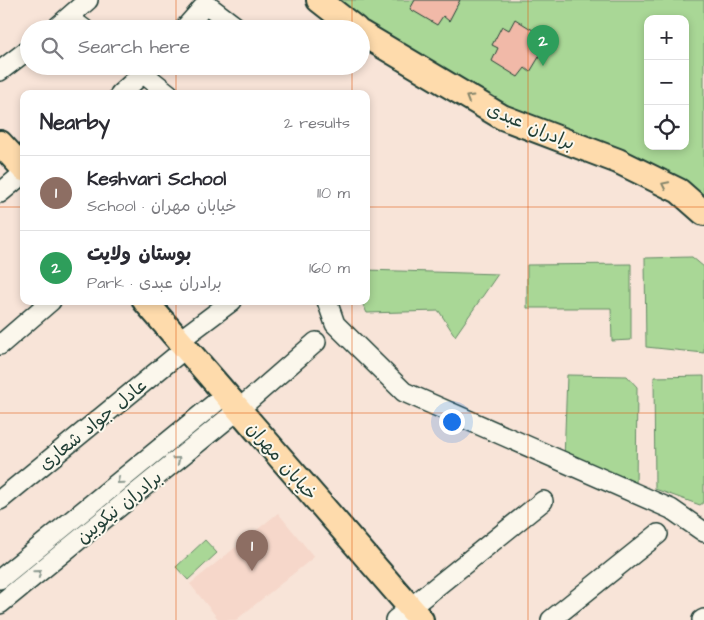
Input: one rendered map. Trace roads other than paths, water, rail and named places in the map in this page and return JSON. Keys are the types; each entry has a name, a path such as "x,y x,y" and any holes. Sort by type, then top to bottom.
{"main road":[{"path":"319,0 345,20"},
{"name":"برادران عبدی","path":"370,38 502,117 618,162 678,191 704,213"},
{"path":"0,143 20,165"},
{"name":"خیابان مهران","path":"149,305 184,344 408,616"}],"street":[{"path":"72,20 84,1"},
{"path":"192,20 206,4 227,20"},
{"path":"0,71 20,56"},
{"path":"124,90 137,75"},
{"path":"149,75 165,90"},
{"path":"0,193 20,176"},
{"path":"0,345 45,305"},
{"name":"عادل جواد شعاری","path":"0,500 228,305"},
{"path":"329,305 336,324 404,392 671,509 704,532"},
{"path":"231,403 316,342"},
{"name":"برادران نیکوبین","path":"0,579 231,403"},
{"name":"برادران نیکوبین","path":"0,604 231,403"},
{"path":"408,616 543,500"},
{"path":"551,620 658,534"}],"place":[{"name":"بوستان ولایت","path":"543,66"},
{"name":"Keshvari School","path":"252,571"}]}
